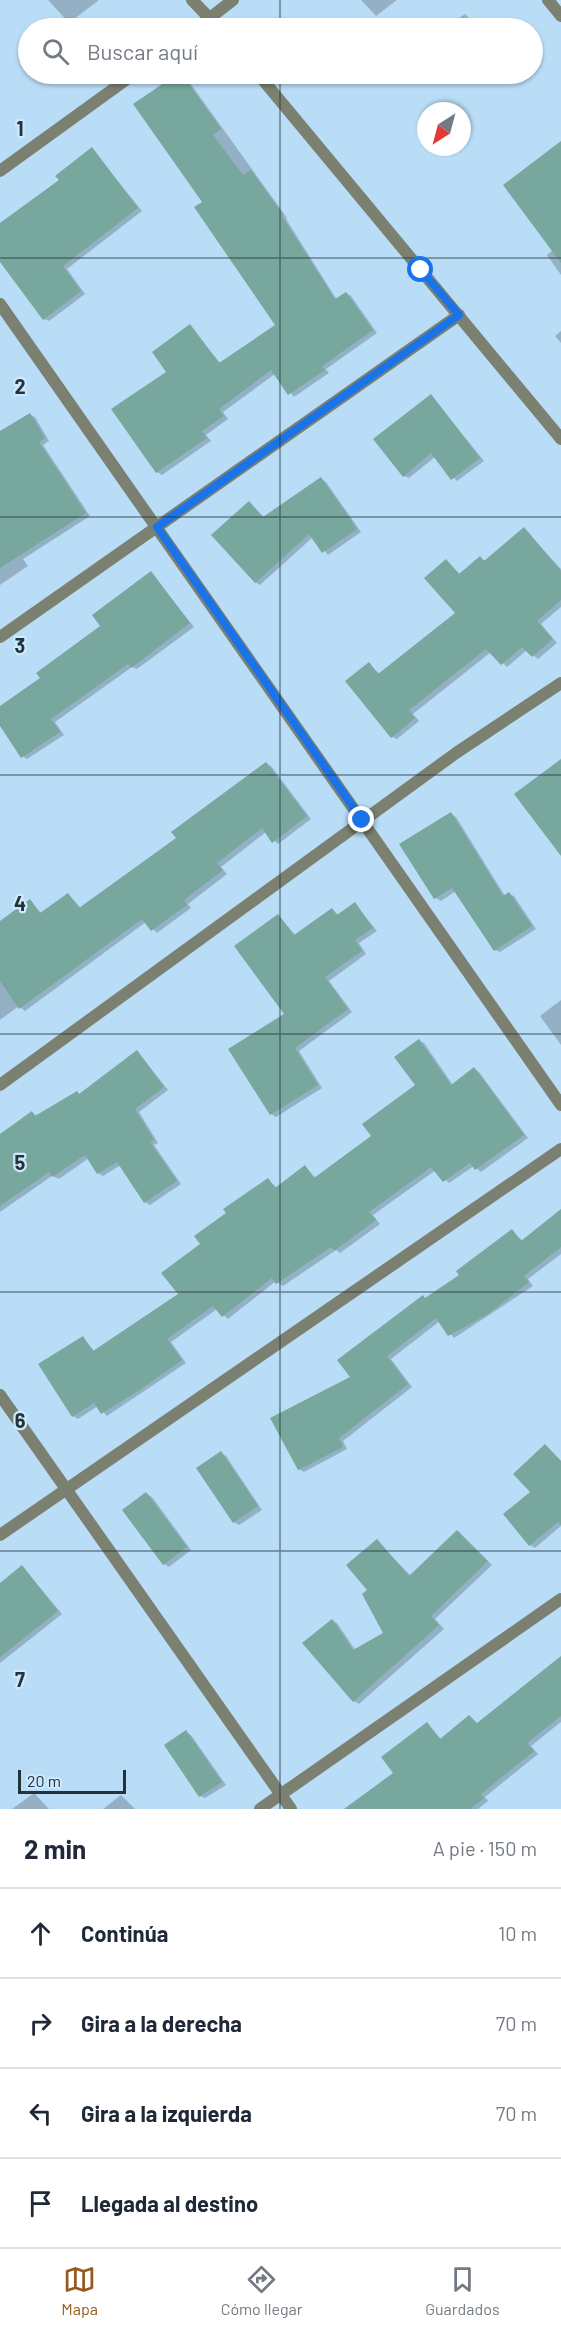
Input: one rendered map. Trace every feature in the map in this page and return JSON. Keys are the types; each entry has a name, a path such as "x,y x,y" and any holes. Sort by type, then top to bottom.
{"street":[{"path":"192,0 208,18"},
{"path":"219,18 233,0"},
{"path":"548,0 561,16"},
{"path":"0,171 120,84"},
{"path":"266,84 561,439"},
{"path":"0,304 561,1105"},
{"path":"0,637 459,315"},
{"path":"0,1084 362,820 561,682"},
{"path":"0,1535 561,1149"},
{"path":"0,1395 291,1809"},
{"path":"260,1809 561,1599"}],"building":[{"path":"162,84 189,84 221,129 213,135 243,175 251,170 283,214 282,216 335,299 346,292 373,330 322,366 325,370 288,395 271,370 219,409 224,416 202,431 207,438 156,473 111,409 166,372 152,352 190,324 219,363 275,325 194,207 202,202 133,104"},
{"path":"561,141 561,263 503,185"},
{"path":"92,147 138,208 63,266 81,291 43,320 0,262 0,223 59,180 55,176"},
{"path":"431,394 480,458 451,480 431,453 403,477 373,439"},
{"path":"30,413 45,438 39,442 86,513 0,568 0,431"},
{"path":"321,477 357,529 322,553 309,534 255,583 211,535 249,501 263,517"},
{"path":"524,527 561,571 561,600 537,621 553,639 532,657 522,647 501,665 486,649 409,710 415,718 391,738 345,681 369,662 378,674 455,613 424,578 446,559 459,574 480,556 484,561"},
{"path":"151,571 190,623 131,668 128,664 51,719 60,732 21,758 0,726 0,706 40,678 36,673 100,626 92,615"},
{"path":"561,759 561,856 514,794"},
{"path":"266,762 307,816 272,843 262,828 217,863 223,870 184,900 187,905 151,931 142,919 19,1009 0,981 0,921 30,899 40,913 68,893 79,908 176,838 171,832"},
{"path":"451,812 503,896 509,892 532,926 494,951 452,888 434,899 399,844"},
{"path":"355,902 373,928 355,940 362,951 325,977 348,1009 295,1048 318,1085 270,1115 228,1049 284,1014 234,946 278,914 294,935 332,908 337,915"},
{"path":"419,1039 451,1085 474,1067 524,1135 475,1170 470,1163 443,1182 431,1167 369,1212 376,1220 334,1251 331,1247 276,1284 272,1278 222,1317 213,1306 167,1339 182,1360 141,1389 101,1414 94,1403 72,1417 38,1364 83,1336 93,1351 178,1294 161,1273 200,1244 194,1236 226,1213 223,1209 268,1178 275,1188 305,1165 314,1178 371,1136 362,1124 415,1085 394,1057"},
{"path":"137,1050 164,1087 135,1109 154,1140 150,1142 177,1181 144,1203 117,1162 97,1174 85,1155 52,1177 49,1172 0,1206 0,1134 32,1111 35,1116 77,1091 79,1094"},
{"path":"561,1209 561,1247 524,1276 529,1282 488,1314 448,1336 436,1318 387,1356 408,1384 339,1438 343,1447 298,1470 270,1418 350,1377 337,1360 423,1295 425,1298 459,1275 456,1271 512,1229 521,1241"},
{"path":"545,1444 561,1461 561,1525 558,1522 529,1546 503,1514 530,1492 513,1474"},
{"path":"221,1451 258,1506 233,1523 196,1468"},
{"path":"146,1492 187,1547 163,1565 122,1510"},
{"path":"457,1530 488,1561 431,1616 439,1625 353,1702 302,1643 332,1619 353,1650 383,1633 362,1594 367,1590 346,1565 377,1539 409,1576"},
{"path":"22,1565 58,1611 0,1657 0,1583"},
{"path":"561,1656 561,1716 527,1743 534,1751 481,1794 484,1798 470,1809 344,1809 393,1773 381,1757 427,1722 440,1739 469,1715 477,1723"},
{"path":"186,1730 222,1782 199,1797 164,1745"}],"route":[{"path":"362,820 157,527 459,315 421,270"}]}
